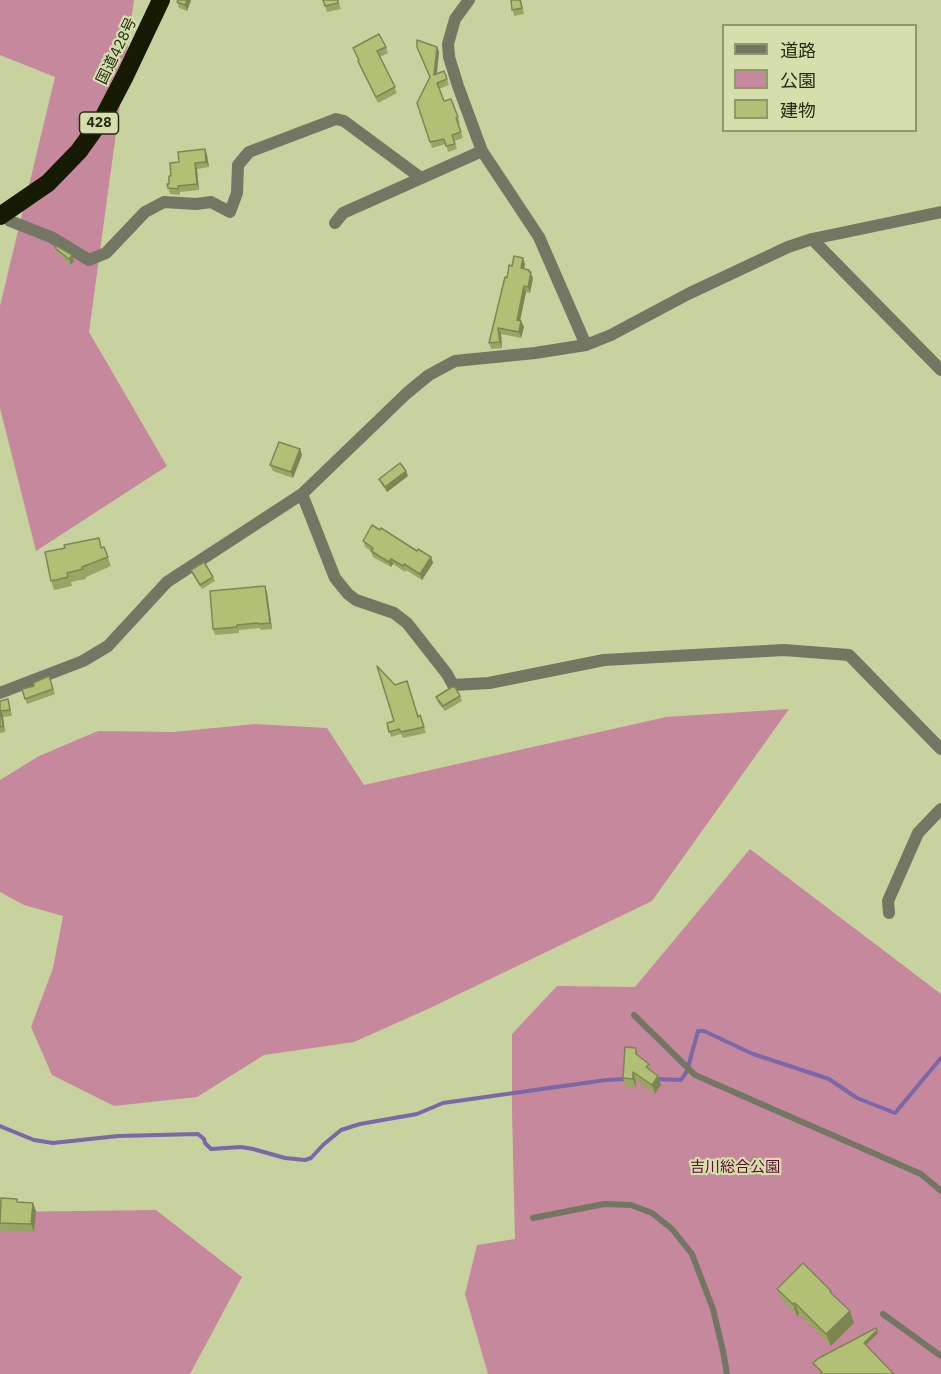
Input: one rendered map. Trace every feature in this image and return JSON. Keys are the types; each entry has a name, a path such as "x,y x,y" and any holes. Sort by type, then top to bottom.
{"highway":[{"name":"国道428号","path":"2,214 48,183 79,151 104,116 161,0"}],"street":[{"path":"469,0 455,19 448,44 449,57 482,151 539,237 586,345"},
{"path":"2,214 10,221 51,237 89,260 106,253 145,212 164,202 196,204 211,202 230,212 237,193 238,165 249,152 336,119 344,121 421,178"},
{"path":"335,223 343,213 482,151"},
{"path":"0,693 83,661 108,646 167,582 302,494 407,393 429,375 455,361 586,345 611,335 688,294 788,247 812,239 941,212"},
{"path":"812,239 941,370"},
{"path":"302,494 335,578 348,594 357,600 394,614 407,623 453,685 489,683 604,660 784,650 849,655 941,749"},
{"path":"889,913 888,901 918,833 941,809"}],"lane":[{"path":"634,1015 695,1075 921,1174 941,1191"},
{"path":"533,1218 604,1204 631,1205 652,1212 672,1229 692,1254 713,1309 727,1374"},
{"path":"883,1314 941,1356"}],"green space":[{"path":"0,0 134,0 89,332 167,466 36,551 0,408 0,306 55,77 0,55"},
{"path":"789,709 652,901 354,1042 264,1055 197,1097 114,1106 52,1075 31,1027 53,968 63,916 24,905 0,892 0,780 39,756 98,731 173,732 255,724 327,728 364,785 666,717"},
{"name":"吉川総合公園","path":"750,849 941,994 941,1374 488,1374 465,1294 477,1245 515,1239 512,1034 557,986 635,987"},
{"path":"156,1210 242,1277 190,1374 0,1374 0,1212"}],"building":[{"path":"187,0 185,5 177,2"},
{"path":"323,0 338,0 338,3 325,6"},
{"path":"511,0 520,0 522,8 512,10"},
{"path":"379,34 386,47 377,51 395,87 376,97 353,48"},
{"path":"417,40 437,47 434,75 444,71 447,79 437,83 444,101 451,99 461,132 452,135 455,144 446,146 444,139 430,142 417,103 430,77 417,47"},
{"path":"205,149 206,162 195,163 197,184 178,186 178,189 168,188 169,176 171,176 170,163 179,162 178,152"},
{"path":"57,246 72,255 69,259 55,248"},
{"path":"514,256 523,258 521,268 531,272 528,287 524,286 517,320 521,321 519,332 498,328 500,342 489,343 505,277 507,278 509,265 512,266"},
{"path":"279,442 300,449 291,472 270,465"},
{"path":"400,463 406,471 385,487 379,479"},
{"path":"372,525 431,557 420,574 404,564 403,566 391,559 389,562 371,551 373,548 363,541"},
{"path":"99,538 101,548 104,547 108,557 82,567 83,569 67,573 68,577 51,581 45,552 65,548 64,545"},
{"path":"204,562 213,577 200,585 191,570"},
{"path":"265,586 270,623 213,629 210,591"},
{"path":"377,666 395,685 407,681 418,717 420,715 424,727 389,732 387,723 394,721"},
{"path":"49,676 53,689 25,699 22,689 34,686 33,683"},
{"path":"455,687 460,696 443,706 436,697"},
{"path":"8,699 10,710 1,711 3,726 0,727 0,701"},
{"path":"625,1047 636,1048 636,1054 649,1064 646,1067 658,1076 652,1085 633,1072 633,1079 623,1078"},
{"path":"755,1157 763,1165 755,1173 747,1165"},
{"path":"1,1198 33,1203 31,1224 0,1223"},
{"path":"803,1263 850,1311 826,1334 795,1303 793,1304 777,1289"},
{"path":"876,1328 877,1330 864,1343 894,1374 820,1374 822,1372 813,1363 819,1358"}],"waterway":[{"path":"655,1079 681,1080 687,1071 698,1031 704,1031 753,1054 829,1079 857,1098 895,1113 941,1058"},
{"path":"0,1126 34,1140 53,1143 118,1136 198,1134 211,1149 241,1147 285,1158 305,1160 311,1158 341,1130 360,1124 417,1114 443,1103 627,1079"}]}
